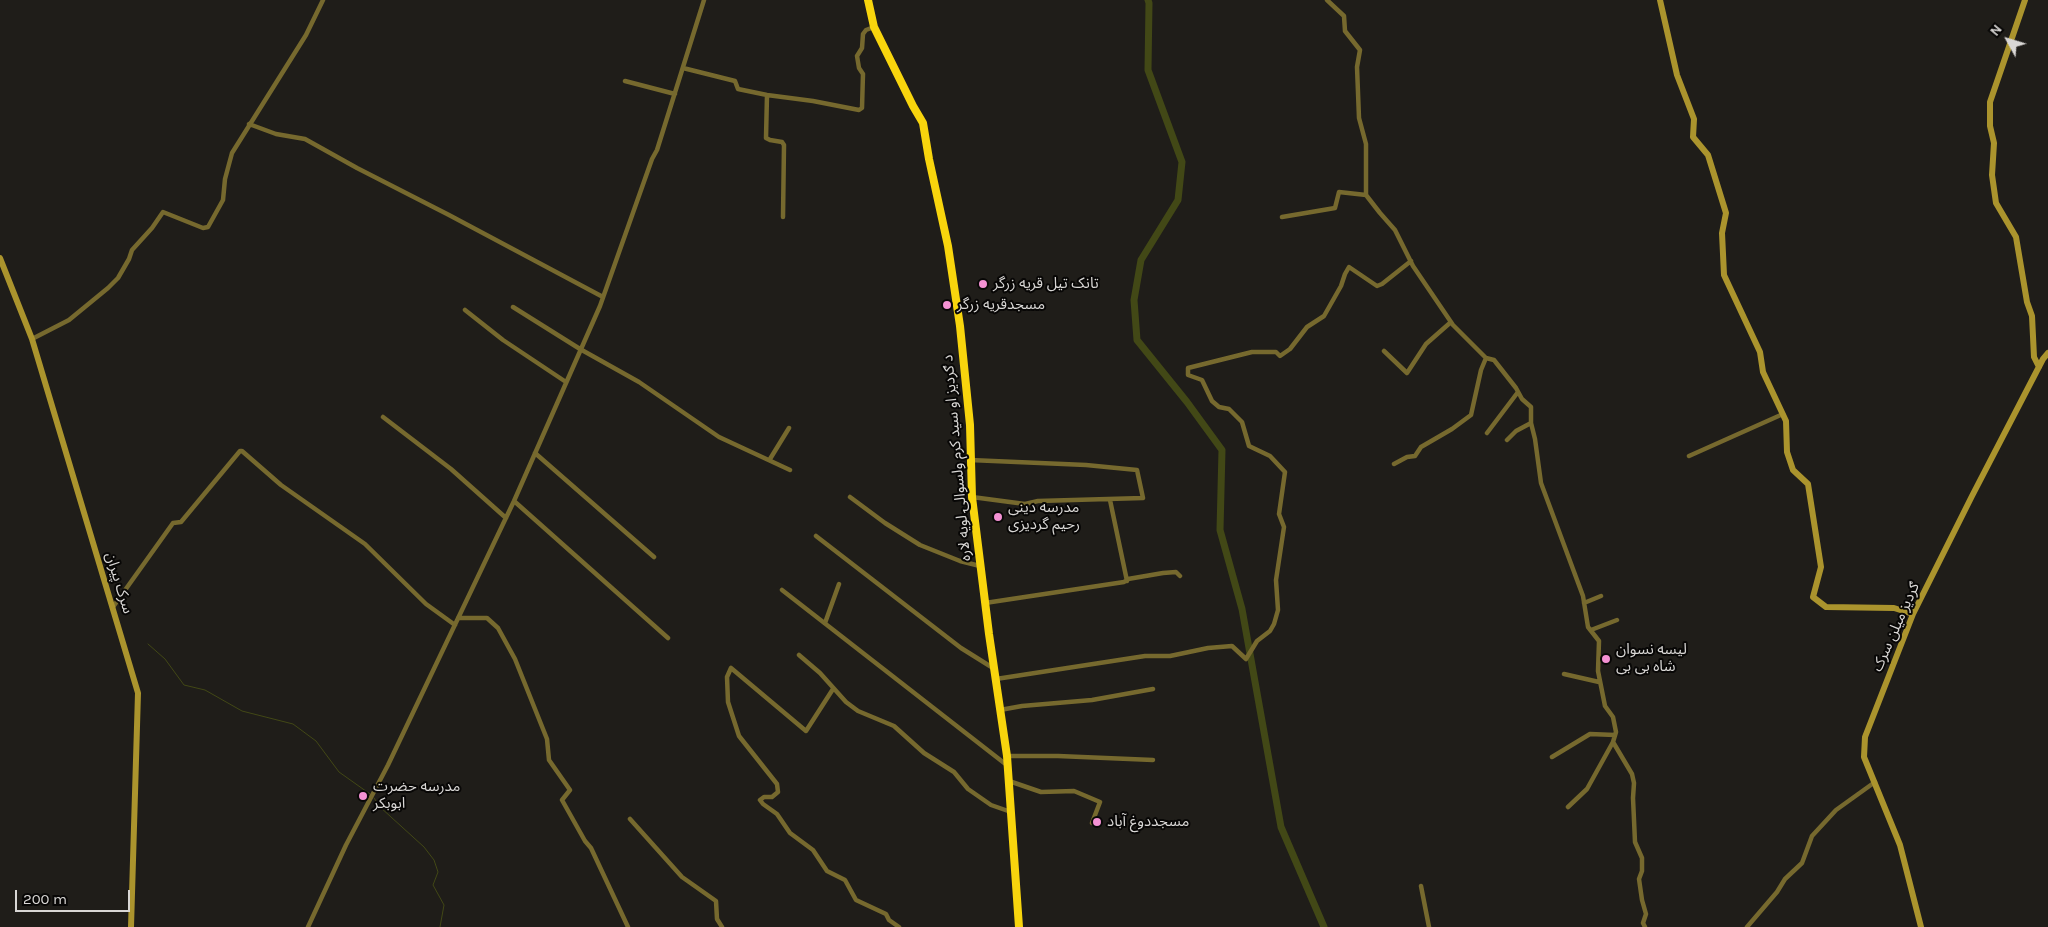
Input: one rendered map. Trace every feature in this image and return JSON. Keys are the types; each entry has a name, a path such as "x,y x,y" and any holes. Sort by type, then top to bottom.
{"highway":[{"name":"د ګردیز او سید کرم ولسوالۍ لویه لاره","path":"868,0 874,27 923,123 948,246 960,326 970,424 972,497 980,566 1008,756 1010,812 1019,927"}],"street":[{"path":"32,339 69,320 108,288 118,278 132,250 164,212 203,228 208,227 224,200 225,179 232,153 306,35 323,0"},
{"path":"308,927 514,501 603,297 652,159 657,150 704,0"},
{"path":"1327,0 1344,16 1345,31 1360,50 1356,67 1359,118 1366,144 1366,194 1395,230 1411,261 1451,322 1486,358 1494,360 1522,399 1531,407 1531,423 1541,483 1558,532 1571,560 1584,596 1588,627 1599,641 1599,682 1605,706 1613,717 1615,735 1614,742 1587,789 1568,807"},
{"path":"1660,0 1677,75 1694,119 1693,137 1708,155 1726,213 1722,233 1724,275 1760,352 1763,372 1786,421 1787,452 1793,470 1808,484 1822,567 1813,597 1826,607 1894,608 1913,614"},
{"path":"2026,0 1990,102 1990,126 1994,144 1992,175 1996,204 2016,237 2027,302 2032,316 2034,357 2039,367"},
{"path":"683,68 735,81 738,88 767,96 813,101 861,110 863,74 859,68 857,56 863,44 863,34 866,30 874,27"},
{"path":"625,81 675,94"},
{"path":"767,96 766,138 782,142 784,145 783,217"},
{"path":"249,124 276,134 305,139 603,297"},
{"path":"1282,216 1335,208 1339,192 1366,194"},
{"name":"سرک پیران","path":"0,258 32,339 138,694 131,927"},
{"path":"996,679 1145,656 1170,656 1208,648 1232,646 1246,659 1257,641 1270,631 1278,610 1276,580 1284,527 1279,514 1285,472 1270,456 1249,446 1242,422 1229,409 1219,407 1212,401 1202,380 1188,375 1188,368 1252,352 1276,352 1280,356 1290,349 1308,327 1324,316 1341,286 1344,274 1349,267 1377,286 1411,261"},
{"path":"514,307 580,349 639,382 720,437 790,470"},
{"path":"465,310 503,340 566,382"},
{"path":"1384,351 1407,373 1426,344 1451,322"},
{"name":"ګردیز میلن سرک","path":"1921,927 1900,845 1864,757 1865,737 1913,614 2048,352"},
{"path":"1394,464 1407,457 1415,456 1421,447 1452,429 1471,415 1481,370 1486,358"},
{"path":"1487,434 1508,403 1518,392"},
{"path":"1689,456 1782,414"},
{"path":"383,417 451,469 506,518"},
{"path":"1507,440 1516,431 1531,423"},
{"path":"770,459 789,428"},
{"path":"113,607 173,523 181,522 242,450 281,485 365,544 426,604 454,625"},
{"path":"535,453 654,558"},
{"path":"970,460 1086,465 1136,470 1143,498 1038,501 1026,504 972,497"},
{"path":"850,497 885,523 920,545 960,561 980,566"},
{"path":"1110,500 1127,581"},
{"path":"514,501 668,638"},
{"path":"816,536 961,648 994,669"},
{"path":"985,603 1127,581 1128,578 1176,572 1180,576"},
{"path":"825,623 838,584"},
{"path":"782,590 1008,766"},
{"path":"1584,603 1601,596"},
{"path":"458,618 488,618 498,628 515,659 547,739 549,760 570,790 562,800 585,841 591,848 628,927"},
{"path":"1591,630 1617,620"},
{"path":"799,655 858,711 894,726 924,753 954,772 968,789 991,805 1010,812"},
{"path":"833,689 806,731 730,668 727,677 728,702 739,736 777,784 778,792 772,797 764,797 760,800 778,814 790,833 813,850 827,871 845,880 856,900 886,914 889,920 898,927"},
{"path":"1564,674 1599,682"},
{"path":"1000,710 1022,706 1092,700 1153,689"},
{"path":"1552,757 1590,734 1615,735"},
{"path":"1614,742 1632,774 1634,783 1635,842 1642,858 1642,870 1639,879 1646,914 1643,923 1645,927"},
{"path":"1008,756 1153,760"},
{"path":"1009,782 1041,792 1074,791 1100,802 1092,823"},
{"path":"1747,927 1777,892 1785,879 1802,863 1812,836 1836,810 1875,782"},
{"path":"630,819 682,877 716,901 717,919 722,927"},
{"path":"1421,886 1429,927"}],"waterway":[{"path":"1148,0 1148,70 1182,162 1178,200 1141,260 1134,300 1137,340 1187,402 1222,450 1220,530 1242,609 1281,827 1324,927"},
{"path":"148,644 165,659 184,685 205,690 242,711 293,724 316,741 339,772 370,794"},
{"path":"374,798 380,807 424,847 434,860 438,872 433,885 444,905 440,927"}],"place":[{"name":"تانک تیل قریه زرگر","path":"983,284"},
{"name":"مسجدقریه زرگر","path":"947,305"},
{"name":"مدرسه دینی رحیم گردیزی","path":"998,517"},
{"name":"لیسه نسوان شاه بی بی","path":"1606,659"},
{"name":"مدرسه حضرت ابوبکر","path":"363,796"},
{"name":"مسجددوغ آباد","path":"1097,822"}]}
